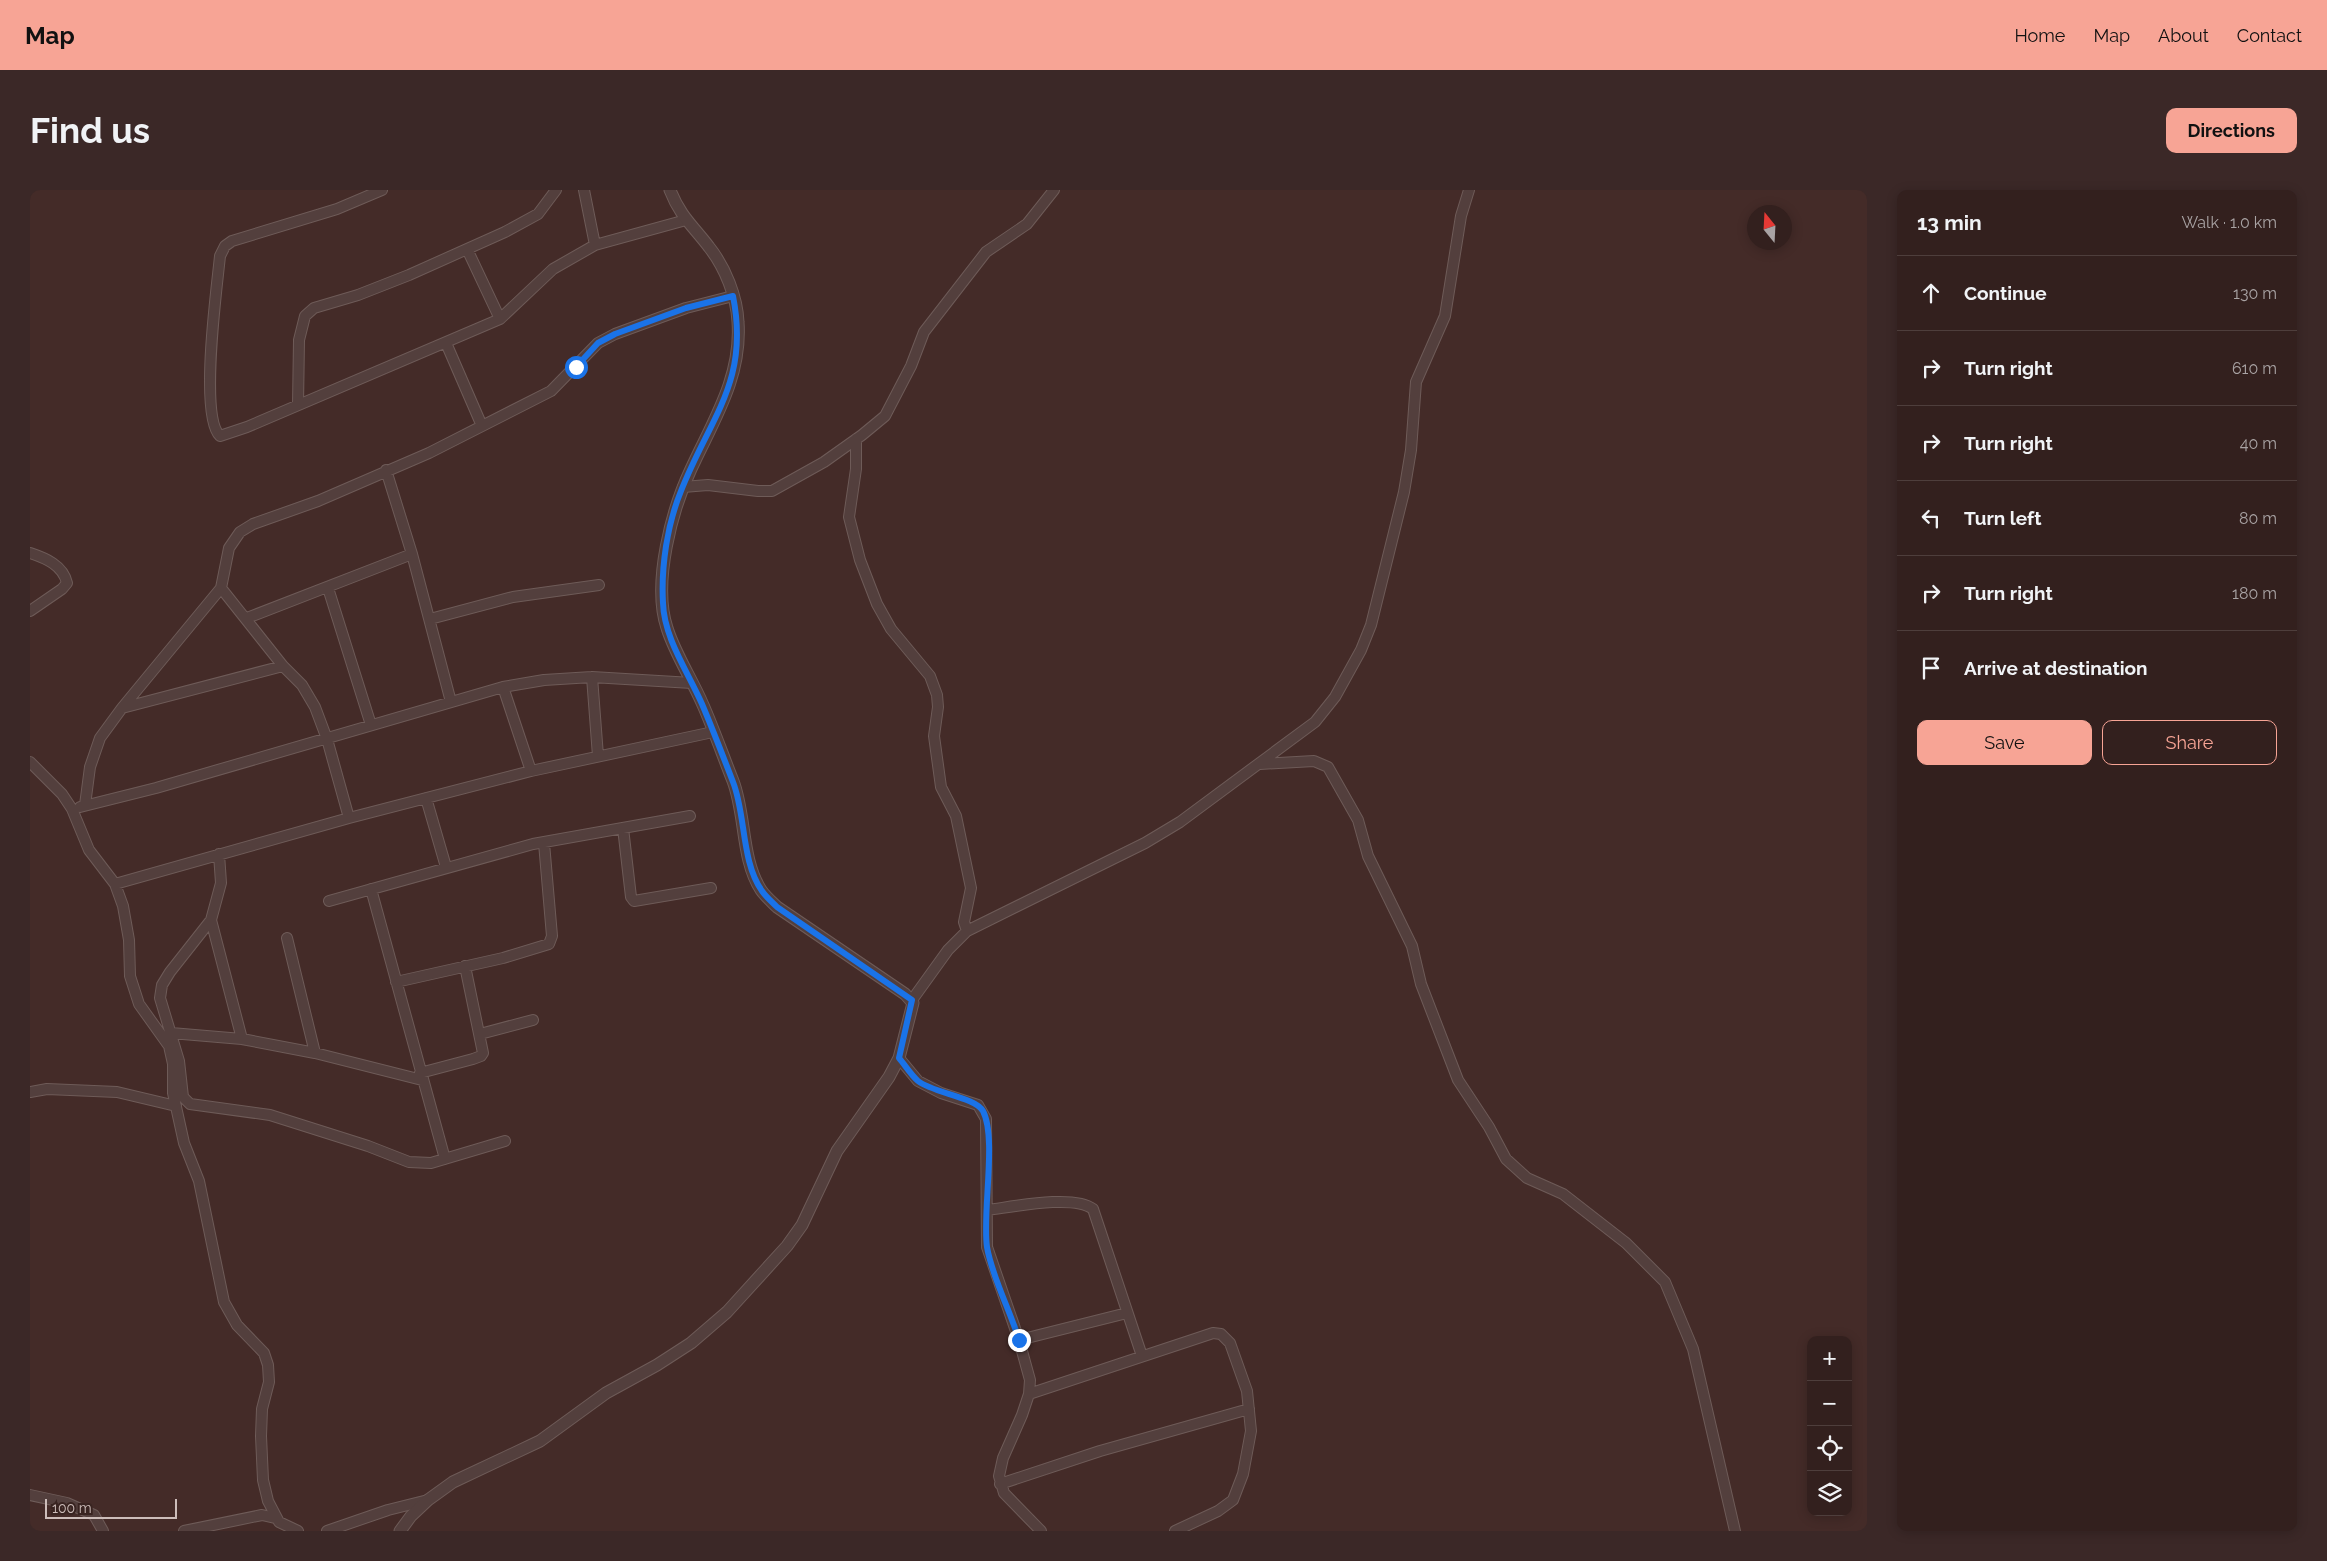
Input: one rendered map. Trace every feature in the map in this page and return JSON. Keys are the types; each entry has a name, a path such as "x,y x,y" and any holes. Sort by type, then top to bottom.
{"street":[{"path":"382,190 337,209 232,241 225,246 220,256 210,387 210,411 217,433 220,436 227,435 446,344 500,319 553,269 595,245 686,220"},
{"path":"298,405 299,340 305,316 314,308 358,294 505,232 538,214 556,190"},
{"path":"584,190 595,245"},
{"path":"670,190 677,210 710,248 726,276 733,296 738,321 735,369 729,391 683,487 668,536 662,604 666,627 692,683 737,792 745,840 755,878 762,891 777,907 792,918 912,1000"},
{"path":"683,487 708,485 758,492 772,491 824,462 885,416 897,390 912,366 924,332 986,252 1027,224 1054,190"},
{"path":"400,1531 411,1516 428,1500 453,1482 480,1467 540,1441 606,1393 658,1365 691,1343 727,1312 787,1246 802,1225 837,1152 889,1077 899,1058 912,1000 948,950 967,931 1144,843 1180,822 1315,722 1335,697 1361,650 1371,625 1404,492 1411,450 1416,382 1445,316 1461,216 1469,190"},
{"path":"467,249 500,319"},
{"path":"85,805 90,766 100,738 122,708 221,588 229,548 240,532 253,524 318,501 386,470 430,453 551,392 598,343 615,334 686,308 733,296"},
{"path":"446,344 482,426"},
{"path":"856,439 856,469 849,517 860,560 877,604 891,629 930,676 937,695 938,707 934,736 941,787 956,816 971,888 964,922 967,931"},
{"path":"386,470 412,554 451,702"},
{"path":"30,553 50,561 62,572 67,583 62,590 30,610"},
{"path":"247,618 412,554"},
{"path":"430,619 513,598 599,585"},
{"path":"221,588 247,618 283,666 302,685 315,707 327,739 350,818"},
{"path":"328,588 371,725"},
{"path":"122,708 283,666"},
{"path":"72,809 156,788 503,687 544,680 592,677 692,683"},
{"path":"592,677 598,756"},
{"path":"503,687 530,771"},
{"path":"115,884 350,818 530,771 713,732"},
{"path":"1260,764 1314,761 1328,767 1358,820 1368,856 1412,946 1422,984 1458,1080 1489,1128 1506,1159 1527,1178 1563,1194 1626,1243 1665,1282 1692,1349 1735,1531"},
{"path":"30,762 62,794 72,809 89,850 115,884 126,914 130,976 139,1004 169,1046 176,1106 184,1143 198,1181 224,1302 237,1325 264,1353 268,1365 269,1382 262,1410 261,1455 263,1480 275,1518"},
{"path":"426,798 446,867"},
{"path":"329,900 446,867 544,843 690,816"},
{"path":"623,828 634,901 711,888"},
{"path":"396,982 549,944 552,936 544,843"},
{"path":"218,854 221,883 212,920 162,985 160,998 179,1061 183,1098 190,1104 270,1115 368,1146 409,1162 431,1162 505,1142"},
{"path":"371,889 445,1159"},
{"path":"212,920 242,1039"},
{"path":"287,938 315,1053"},
{"path":"171,1033 242,1039 421,1076 481,1056 483,1053 465,966"},
{"path":"480,1034 533,1020"},
{"path":"899,1058 918,1081 941,1093 973,1103 982,1109 986,1119 988,1138 986,1237 989,1253 1019,1340 1030,1380 1029,1394 1002,1458 999,1476 1000,1484 1013,1504 1041,1531"},
{"path":"30,1092 47,1090 117,1092 176,1106"},
{"path":"988,1210 1043,1204 1087,1204 1093,1209 1142,1356"},
{"path":"1019,1340 1127,1313"},
{"path":"1029,1394 1213,1333 1221,1334 1230,1343 1247,1391 1251,1431 1243,1474 1233,1500 1218,1511 1175,1531"},
{"path":"1000,1484 1100,1451 1249,1409"},
{"path":"30,1495 67,1503 94,1515 103,1531"},
{"path":"327,1531 388,1510 428,1500"},
{"path":"184,1531 266,1515 275,1518 286,1527 298,1531"},
{"path":"231,1531 235,1520"}],"route":[{"path":"576,367 598,343 615,334 686,308 733,296 738,321 735,369 729,391 680,492 668,536 662,604 666,627 703,705 737,792 745,840 755,878 762,891 777,907 799,923 912,1000 913,1003 899,1058 918,1081 941,1093 978,1105 982,1109 986,1119 988,1138 987,1247 1019,1340"}]}
